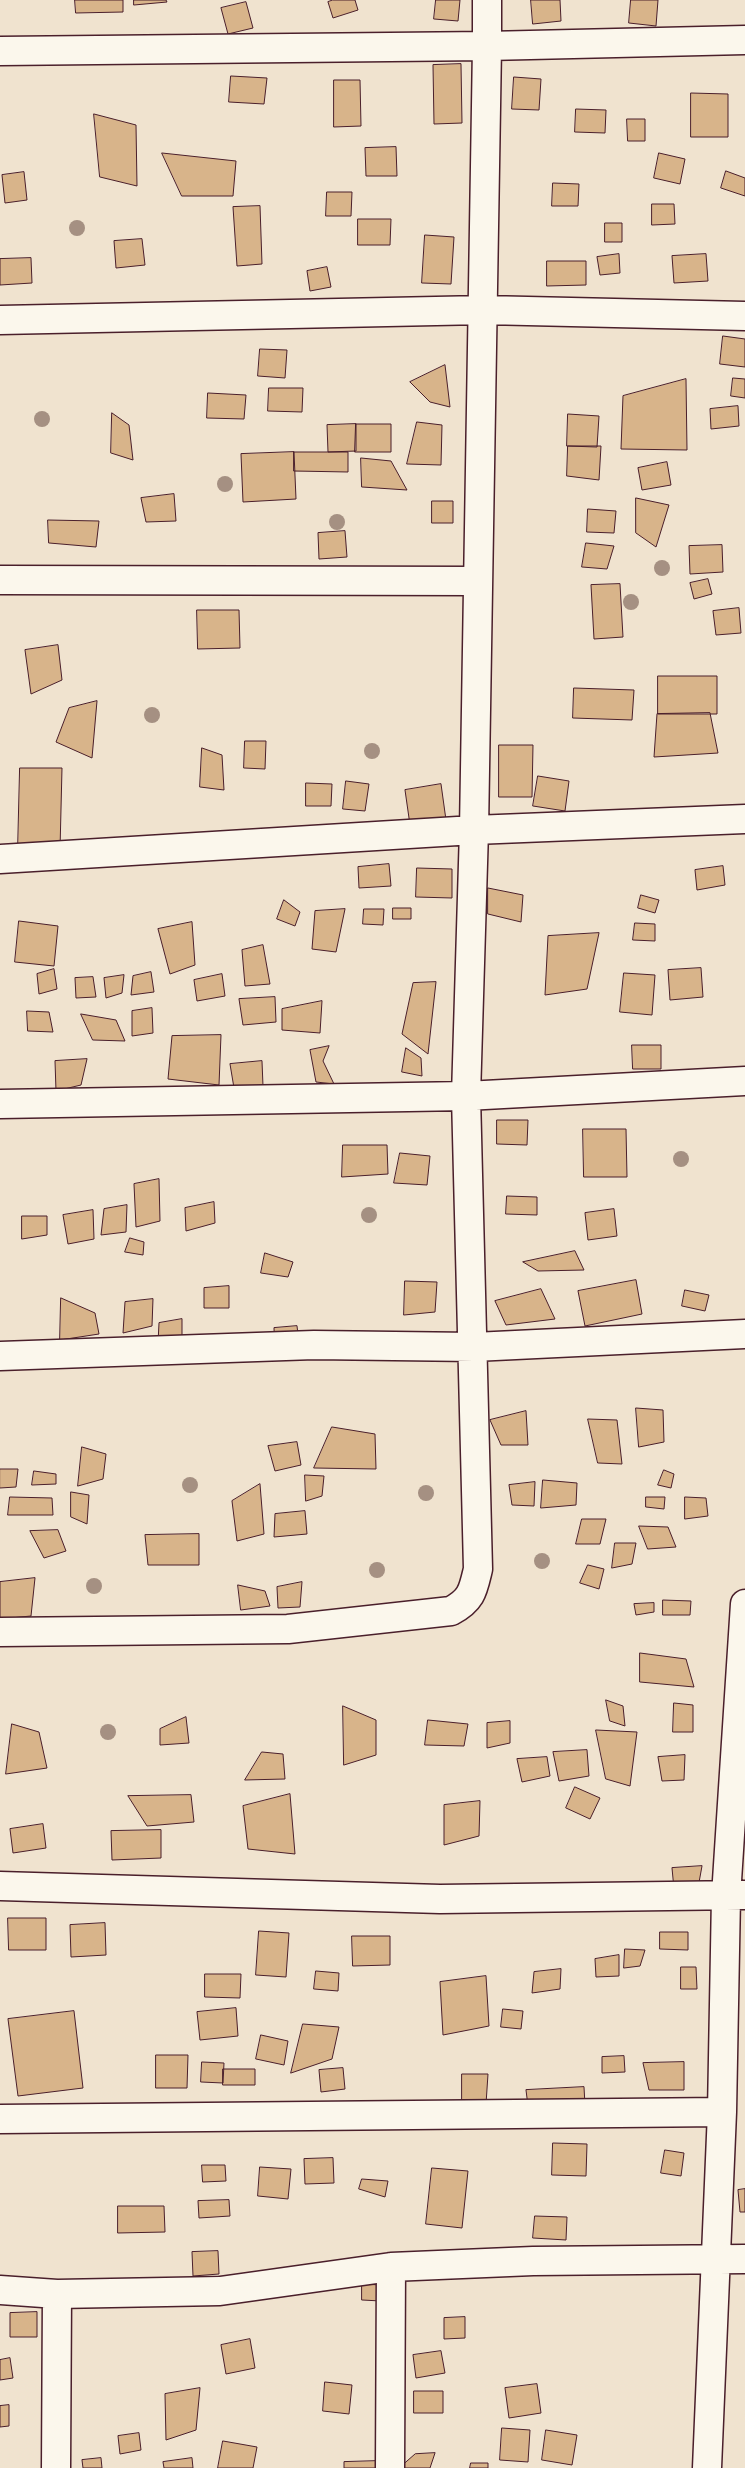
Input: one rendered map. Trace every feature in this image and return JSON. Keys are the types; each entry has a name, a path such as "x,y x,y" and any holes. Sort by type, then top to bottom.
{"street":[{"path":"0,1632 288,1629 450,1611 464,1604 473,1591 478,1569 474,1347 466,1096 474,830 484,310 487,0"},
{"path":"0,52 487,46 745,40"},
{"path":"0,320 484,310 745,316"},
{"path":"0,580 478,581"},
{"path":"0,859 474,830 745,819"},
{"path":"0,1104 466,1096 745,1081"},
{"path":"0,1356 314,1345 474,1347 745,1334"},
{"path":"707,2468 722,2112 735,1896 745,1604"},
{"path":"0,1886 440,1899 735,1896"},
{"path":"0,2118 722,2112"},
{"path":"0,2290 57,2294 220,2291 391,2267 533,2261 745,2259"},
{"path":"390,2468 391,2267"},
{"path":"56,2468 57,2294"}],"building":[{"path":"75,0 123,0 123,12 76,13"},
{"path":"134,0 166,0 167,2 134,5"},
{"path":"333,0 355,0 358,10 333,18 328,2"},
{"path":"436,0 460,0 458,21 434,19"},
{"path":"531,0 560,0 561,21 533,24"},
{"path":"631,0 658,0 656,26 629,23"},
{"path":"246,2 253,28 228,34 221,8"},
{"path":"461,64 462,123 434,124 433,65"},
{"path":"231,76 267,78 264,104 229,102"},
{"path":"514,77 541,79 539,110 512,109"},
{"path":"334,80 360,80 361,126 334,127"},
{"path":"691,93 728,94 728,137 691,137"},
{"path":"576,109 606,110 605,133 575,132"},
{"path":"94,114 136,125 137,186 100,177"},
{"path":"627,119 645,119 645,141 628,141"},
{"path":"396,147 397,176 366,176 365,148"},
{"path":"162,153 236,161 233,196 182,196"},
{"path":"659,153 685,159 680,184 654,178"},
{"path":"726,171 745,178 745,196 721,188"},
{"path":"24,172 27,200 5,203 2,175"},
{"path":"553,183 579,184 578,206 552,206"},
{"path":"327,192 352,192 351,216 326,216"},
{"path":"652,204 674,204 675,224 652,225"},
{"path":"260,206 262,264 237,266 233,207"},
{"path":"358,219 391,219 390,245 358,245"},
{"path":"605,223 622,223 622,242 605,242"},
{"path":"425,235 454,237 451,284 422,283"},
{"path":"142,239 145,265 116,268 114,241"},
{"path":"619,254 620,273 600,275 597,257"},
{"path":"706,254 708,281 674,283 672,256"},
{"path":"31,258 32,283 0,285 0,259"},
{"path":"547,261 586,261 586,285 547,286"},
{"path":"327,267 331,287 310,291 307,271"},
{"path":"723,336 745,339 745,367 720,364"},
{"path":"260,349 287,350 285,378 258,376"},
{"path":"445,365 450,407 430,402 410,382"},
{"path":"733,378 745,379 745,398 731,396"},
{"path":"686,379 687,450 621,449 623,396"},
{"path":"269,388 303,388 302,412 268,411"},
{"path":"208,393 246,395 244,419 207,418"},
{"path":"738,406 739,426 711,429 710,409"},
{"path":"112,413 129,425 133,460 111,453"},
{"path":"568,414 599,416 597,447 567,446"},
{"path":"417,422 442,425 441,465 407,464"},
{"path":"356,424 356,451 328,452 327,425"},
{"path":"356,424 391,424 391,452 355,452"},
{"path":"568,446 601,446 599,480 567,476"},
{"path":"294,452 348,452 348,472 294,471"},
{"path":"294,452 296,499 243,502 241,454"},
{"path":"361,458 391,461 407,490 362,487"},
{"path":"667,462 671,485 642,490 638,468"},
{"path":"174,494 176,521 146,522 141,498"},
{"path":"636,498 669,505 656,547 636,533"},
{"path":"432,501 453,501 453,523 432,523"},
{"path":"588,509 616,511 614,533 587,532"},
{"path":"48,520 99,521 96,547 49,543"},
{"path":"345,531 347,557 319,559 318,533"},
{"path":"586,543 614,546 607,569 582,567"},
{"path":"722,545 723,572 690,574 689,546"},
{"path":"708,579 712,594 694,599 690,583"},
{"path":"620,584 623,637 594,639 591,585"},
{"path":"739,608 741,633 716,635 713,611"},
{"path":"197,610 239,610 240,648 198,649"},
{"path":"58,645 62,680 31,694 25,650"},
{"path":"658,676 717,676 717,714 658,714"},
{"path":"574,688 634,690 632,720 573,718"},
{"path":"97,701 92,758 56,742 69,708"},
{"path":"710,713 718,753 654,757 657,714"},
{"path":"245,741 266,741 265,769 244,768"},
{"path":"499,745 533,745 532,797 499,797"},
{"path":"202,748 222,755 224,790 200,787"},
{"path":"20,768 62,768 60,850 18,849"},
{"path":"538,776 569,781 565,811 533,806"},
{"path":"346,781 369,784 365,811 343,809"},
{"path":"306,783 332,784 331,806 306,806"},
{"path":"441,784 446,820 410,825 405,790"},
{"path":"389,864 391,886 359,888 358,867"},
{"path":"723,866 725,885 697,890 695,870"},
{"path":"417,868 452,869 452,898 416,897"},
{"path":"488,888 523,895 521,922 488,914"},
{"path":"641,895 659,900 655,913 638,908"},
{"path":"284,900 300,912 295,926 277,919"},
{"path":"393,908 411,908 411,919 393,919"},
{"path":"345,909 336,952 312,949 315,911"},
{"path":"364,909 384,909 383,925 363,924"},
{"path":"19,921 58,926 54,966 15,962"},
{"path":"192,922 195,965 170,974 158,929"},
{"path":"635,923 655,924 655,941 633,940"},
{"path":"599,933 587,989 545,995 548,936"},
{"path":"263,945 270,984 245,986 242,950"},
{"path":"701,968 703,997 670,1000 668,970"},
{"path":"54,969 57,989 39,994 37,974"},
{"path":"151,972 154,992 131,995 133,976"},
{"path":"624,973 655,975 652,1015 620,1012"},
{"path":"222,974 225,996 197,1001 194,980"},
{"path":"124,975 122,993 106,998 104,978"},
{"path":"93,977 96,997 76,998 75,978"},
{"path":"436,982 428,1054 402,1034 413,983"},
{"path":"275,997 276,1022 243,1025 239,999"},
{"path":"322,1001 320,1033 282,1030 282,1009"},
{"path":"152,1008 153,1033 132,1036 132,1011"},
{"path":"27,1011 49,1012 53,1032 28,1031"},
{"path":"81,1014 116,1020 125,1041 93,1040"},
{"path":"221,1035 219,1085 168,1079 172,1036"},
{"path":"632,1045 661,1045 661,1069 633,1069"},
{"path":"329,1046 323,1061 334,1084 316,1082 310,1050"},
{"path":"406,1048 421,1058 422,1076 402,1072"},
{"path":"87,1059 81,1085 56,1091 55,1061"},
{"path":"262,1061 263,1086 235,1094 230,1064"},
{"path":"497,1120 528,1120 527,1145 497,1144"},
{"path":"583,1129 626,1129 627,1177 584,1177"},
{"path":"343,1145 387,1145 388,1174 342,1177"},
{"path":"400,1153 430,1156 427,1185 394,1183"},
{"path":"159,1179 160,1221 136,1227 134,1184"},
{"path":"507,1196 537,1197 537,1215 506,1214"},
{"path":"214,1202 215,1223 186,1231 185,1208"},
{"path":"127,1205 126,1232 101,1235 104,1209"},
{"path":"614,1209 617,1236 588,1240 585,1213"},
{"path":"93,1210 94,1239 68,1244 63,1215"},
{"path":"22,1216 47,1216 47,1235 22,1239"},
{"path":"130,1238 144,1242 143,1255 125,1252"},
{"path":"575,1251 584,1270 538,1271 523,1262"},
{"path":"265,1253 293,1262 288,1277 261,1273"},
{"path":"636,1280 642,1314 585,1326 578,1291"},
{"path":"405,1281 437,1282 435,1312 404,1315"},
{"path":"229,1286 229,1308 204,1308 204,1288"},
{"path":"541,1289 555,1319 506,1325 495,1301"},
{"path":"685,1290 709,1295 705,1311 682,1306"},
{"path":"61,1298 95,1313 99,1334 60,1340"},
{"path":"153,1299 152,1326 123,1333 125,1302"},
{"path":"182,1319 182,1339 158,1343 159,1323"},
{"path":"297,1326 300,1351 275,1354 274,1328"},
{"path":"636,1408 663,1410 664,1442 639,1447"},
{"path":"526,1411 528,1445 501,1445 490,1420"},
{"path":"588,1419 617,1420 622,1464 598,1463"},
{"path":"332,1427 375,1434 376,1469 314,1468"},
{"path":"297,1442 301,1465 275,1471 268,1446"},
{"path":"82,1447 106,1454 103,1479 78,1486"},
{"path":"0,1469 18,1469 16,1487 0,1488"},
{"path":"664,1470 674,1474 671,1488 658,1485"},
{"path":"34,1471 56,1474 56,1484 32,1485"},
{"path":"305,1475 324,1476 322,1496 306,1501"},
{"path":"543,1480 577,1483 576,1505 541,1508"},
{"path":"535,1482 534,1506 512,1505 509,1485"},
{"path":"260,1484 264,1534 237,1541 232,1501"},
{"path":"71,1492 89,1495 87,1524 71,1517"},
{"path":"10,1497 52,1498 53,1515 8,1515"},
{"path":"646,1497 665,1497 664,1509 646,1507"},
{"path":"685,1497 706,1498 708,1516 685,1519"},
{"path":"305,1511 307,1534 274,1537 275,1514"},
{"path":"582,1519 606,1519 600,1544 576,1544"},
{"path":"639,1526 668,1527 676,1547 648,1549"},
{"path":"58,1530 66,1551 44,1558 30,1531"},
{"path":"199,1534 199,1565 148,1565 145,1535"},
{"path":"615,1543 636,1543 632,1564 612,1568"},
{"path":"588,1565 604,1569 599,1589 580,1583"},
{"path":"35,1578 31,1616 0,1619 0,1582"},
{"path":"302,1582 300,1607 278,1608 277,1587"},
{"path":"238,1585 265,1591 270,1606 241,1610"},
{"path":"663,1600 691,1601 690,1615 663,1615"},
{"path":"654,1603 654,1612 636,1615 634,1604"},
{"path":"640,1653 686,1659 694,1687 640,1682"},
{"path":"606,1700 623,1706 625,1726 610,1721"},
{"path":"674,1703 693,1705 693,1732 673,1732"},
{"path":"343,1706 376,1720 376,1755 344,1765"},
{"path":"186,1717 189,1743 160,1745 160,1729"},
{"path":"428,1720 468,1724 464,1746 425,1745"},
{"path":"510,1721 510,1743 487,1748 487,1723"},
{"path":"12,1724 39,1732 47,1768 6,1774"},
{"path":"596,1730 637,1732 630,1786 606,1779"},
{"path":"587,1750 589,1776 559,1781 553,1752"},
{"path":"262,1752 283,1754 285,1779 245,1780"},
{"path":"685,1755 684,1780 662,1781 658,1757"},
{"path":"547,1757 550,1776 522,1782 517,1759"},
{"path":"575,1787 600,1798 590,1819 566,1808"},
{"path":"290,1794 295,1854 248,1849 243,1806"},
{"path":"191,1795 194,1822 147,1826 128,1796"},
{"path":"480,1801 479,1836 444,1845 444,1805"},
{"path":"43,1824 46,1848 13,1853 10,1829"},
{"path":"161,1830 161,1858 112,1860 111,1831"},
{"path":"702,1866 698,1888 674,1889 672,1868"},
{"path":"8,1918 46,1918 46,1950 9,1950"},
{"path":"105,1923 106,1955 71,1957 70,1925"},
{"path":"259,1931 289,1933 286,1977 256,1975"},
{"path":"660,1932 688,1932 688,1950 660,1949"},
{"path":"352,1936 390,1936 390,1965 353,1966"},
{"path":"625,1949 645,1950 640,1966 624,1968"},
{"path":"619,1955 619,1976 596,1977 595,1959"},
{"path":"681,1967 696,1967 697,1989 681,1989"},
{"path":"561,1969 560,1989 532,1993 534,1972"},
{"path":"316,1971 339,1973 338,1991 314,1989"},
{"path":"205,1974 241,1974 240,1998 205,1997"},
{"path":"486,1976 489,2026 443,2035 440,1982"},
{"path":"236,2008 238,2036 200,2040 197,2012"},
{"path":"503,2009 523,2011 521,2029 501,2027"},
{"path":"74,2011 83,2088 18,2096 8,2019"},
{"path":"303,2024 339,2027 332,2059 291,2073"},
{"path":"261,2035 288,2041 284,2065 256,2059"},
{"path":"156,2055 188,2055 187,2088 156,2088"},
{"path":"624,2056 625,2072 602,2073 602,2057"},
{"path":"202,2062 224,2063 223,2083 201,2082"},
{"path":"684,2062 684,2090 649,2090 643,2063"},
{"path":"343,2068 345,2089 321,2092 319,2070"},
{"path":"223,2069 255,2069 255,2085 223,2085"},
{"path":"462,2074 488,2074 486,2104 462,2107"},
{"path":"584,2087 585,2105 528,2106 526,2090"},
{"path":"553,2143 587,2144 586,2176 552,2175"},
{"path":"665,2150 684,2153 681,2176 661,2173"},
{"path":"333,2158 334,2183 305,2184 304,2159"},
{"path":"202,2165 225,2165 226,2181 203,2182"},
{"path":"260,2167 291,2169 288,2199 258,2196"},
{"path":"432,2168 468,2171 462,2228 426,2224"},
{"path":"362,2179 388,2181 385,2197 359,2189"},
{"path":"745,2189 745,2212 740,2212 738,2190"},
{"path":"229,2200 230,2216 199,2218 198,2201"},
{"path":"118,2206 164,2206 165,2232 118,2233"},
{"path":"535,2216 567,2217 566,2240 533,2238"},
{"path":"218,2251 219,2274 193,2276 192,2252"},
{"path":"362,2284 382,2285 381,2301 362,2300"},
{"path":"37,2312 37,2337 10,2337 10,2313"},
{"path":"465,2317 465,2338 444,2339 444,2318"},
{"path":"250,2339 255,2368 226,2374 221,2345"},
{"path":"441,2351 445,2373 416,2378 413,2355"},
{"path":"10,2358 13,2378 0,2380 0,2360"},
{"path":"325,2382 352,2385 349,2414 323,2411"},
{"path":"537,2384 541,2413 509,2418 505,2388"},
{"path":"200,2388 196,2430 166,2440 165,2394"},
{"path":"414,2391 443,2391 443,2413 414,2413"},
{"path":"9,2405 9,2426 0,2427 0,2406"},
{"path":"502,2428 530,2430 528,2462 500,2460"},
{"path":"546,2430 577,2435 572,2465 542,2460"},
{"path":"139,2433 141,2450 120,2454 118,2436"},
{"path":"223,2441 257,2447 253,2468 218,2468"},
{"path":"435,2453 430,2468 399,2468 415,2454"},
{"path":"101,2458 102,2468 83,2468 82,2460"},
{"path":"192,2458 193,2468 164,2468 163,2462"},
{"path":"378,2461 378,2468 344,2468 344,2462"},
{"path":"471,2463 488,2463 488,2468 470,2468"}]}
